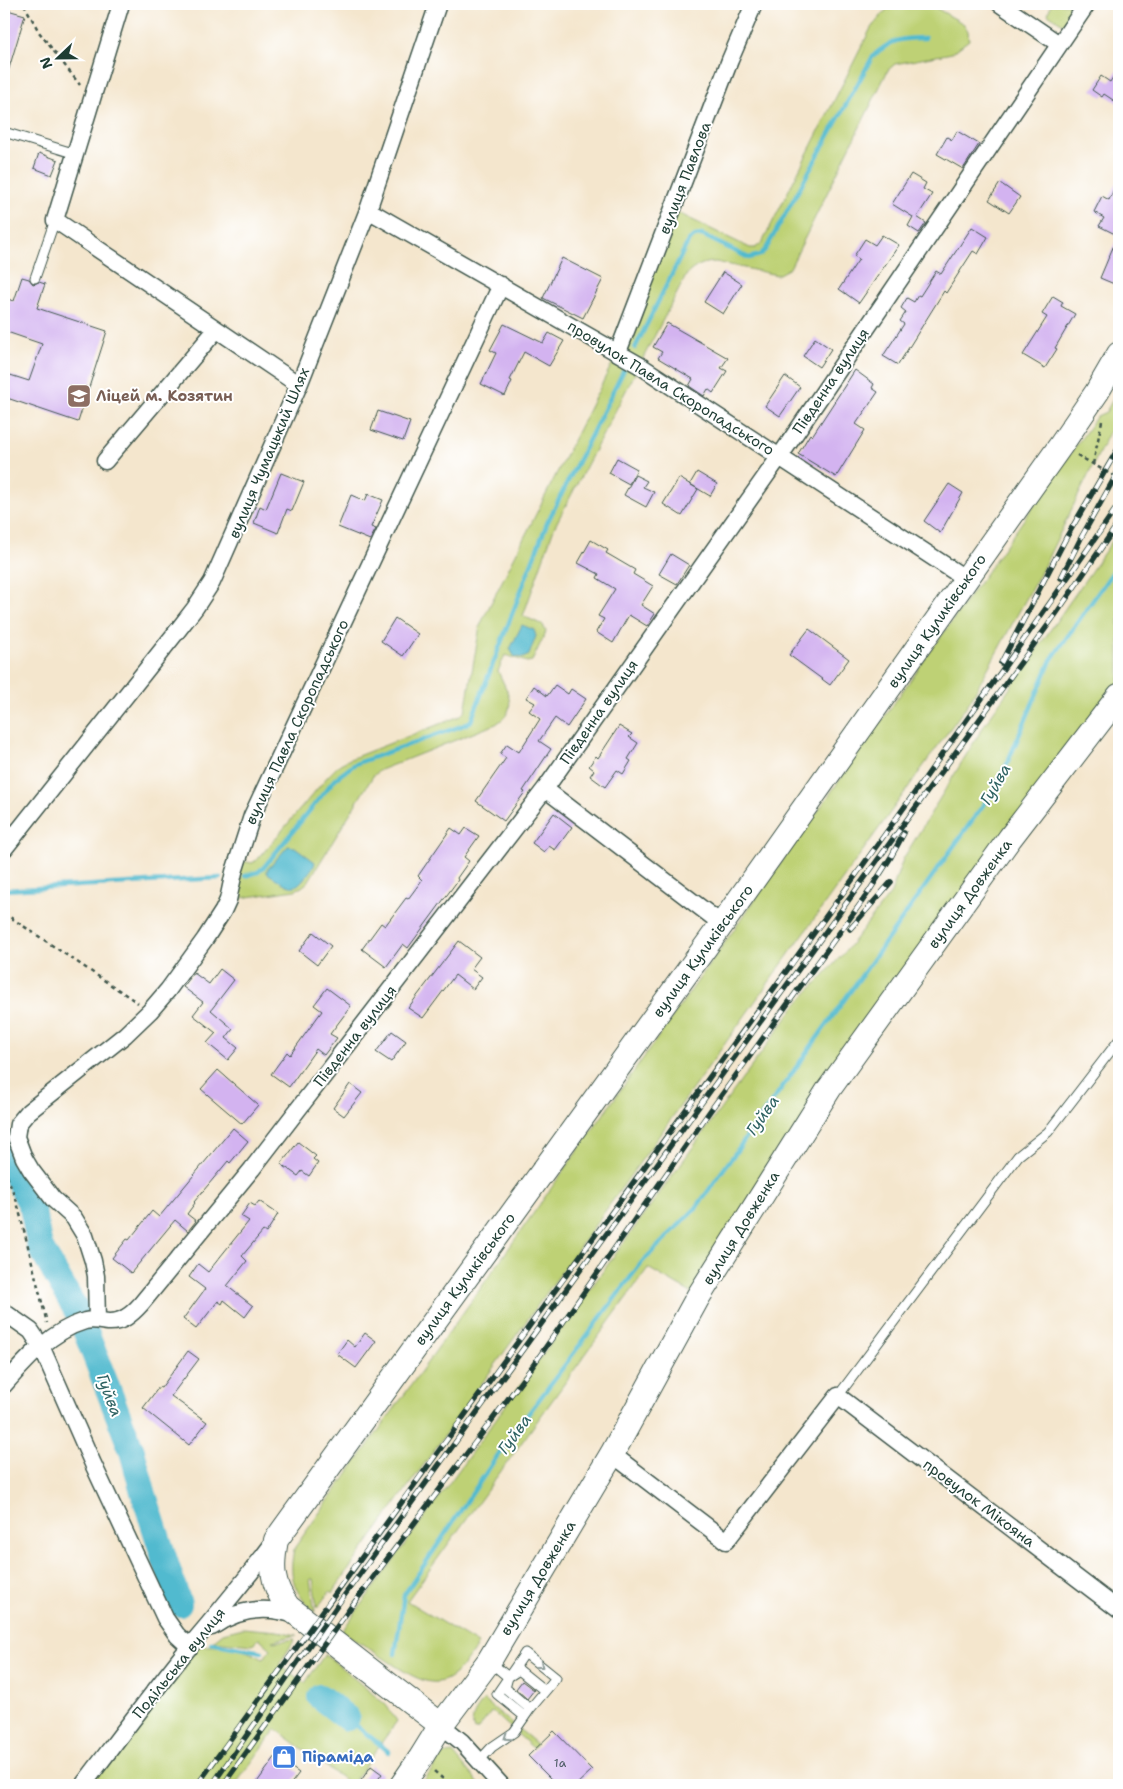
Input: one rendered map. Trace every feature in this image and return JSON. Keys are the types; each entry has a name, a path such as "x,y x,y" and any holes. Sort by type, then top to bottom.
{"street":[{"path":"121,4 55,220 299,385"},
{"name":"вулиця Чумацький Шлях","path":"4,849 195,608 212,582 299,385 368,210 438,4"},
{"name":"вулиця Павлова","path":"618,352 730,60 754,4"},
{"path":"1000,4 1060,44"},
{"name":"Південна вулиця","path":"4,1385 27,1359 42,1346 72,1326 86,1321 119,1321 130,1314 141,1304 252,1169 545,789 780,456 1087,4"},
{"name":"провулок Павла Скоропадського","path":"368,210 618,352 966,579"},
{"name":"вулиця Павла Скоропадського","path":"97,1320 96,1276 85,1236 74,1218 53,1199 31,1170 16,1137 18,1124 28,1112 116,1043 150,1011 192,959 223,912 252,816 501,285"},
{"path":"105,461 216,330"},
{"name":"вулиця Куликівського","path":"276,1540 722,924 1061,445 1097,392 1119,354"},
{"name":"вулиця Довженка","path":"402,1785 441,1725 489,1661 612,1454 698,1297 829,1089 1010,838 1119,696"},
{"path":"545,789 722,924"},
{"path":"4,1312 31,1331 42,1346 93,1464 165,1618 177,1635 195,1641 229,1616 244,1611 269,1609 299,1617"},
{"path":"612,1454 726,1540 838,1396"},
{"name":"провулок Мікояна","path":"838,1396 1119,1610"},
{"path":"276,1540 272,1560 275,1582 285,1602 299,1617 462,1742 501,1785"},
{"name":"Подільська вулиця","path":"83,1785 276,1540"},
{"path":"401,1695 417,1699 442,1699 458,1694 472,1685"},
{"path":"401,1695 416,1716 424,1741 423,1753"}],"lane":[{"path":"4,132 76,154"},
{"path":"35,278 55,220"},
{"path":"838,1396 1018,1156 1048,1132 1119,1040"},
{"path":"479,1761 492,1748 514,1732 527,1712 556,1678 524,1653 508,1677 504,1688 527,1712"},
{"path":"489,1661 508,1677"},
{"path":"508,1677 519,1670 545,1691"}],"path":[{"path":"24,4 39,32 80,86 95,93"},
{"path":"1093,464 1103,418"},
{"path":"1070,450 1119,479"},
{"path":"4,913 150,1011"},
{"path":"4,1168 17,1202 47,1323 42,1346"},
{"path":"437,1785 442,1778"}],"green space":[{"path":"899,4 929,4 964,24 968,31 969,40 952,53 895,64 888,70 790,268 777,275 711,262 700,265 687,274 554,528 523,616 543,625 546,632 532,661 527,662 505,655 498,671 508,693 510,706 508,712 496,724 380,770 373,776 308,882 302,887 295,890 228,900 238,860 252,863 258,859 340,764 460,716 465,711 480,626 618,352 672,210 750,248 755,248 762,243 871,28 887,9"},
{"path":"1051,4 1087,4 1070,29 1048,14"},
{"path":"1119,388 1119,412 1043,568 970,701 332,1593 330,1591 317,1608 313,1579 310,1579 315,1612 302,1598 294,1583 292,1566 295,1547 475,1296 1097,416 1106,412"},
{"path":"1119,531 1119,696 1010,838 698,1297 648,1268 407,1601 478,1644 468,1659 449,1678 440,1682 430,1682 406,1672 342,1631 796,1005 845,952 891,893 903,859 985,724"},
{"path":"243,1628 297,1635 272,1641 295,1639 279,1665 305,1683 325,1654 386,1705 397,1721 351,1785 276,1729 235,1785 84,1785 190,1647 228,1647 246,1651 263,1659 271,1649 260,1639 253,1645 213,1641 223,1633"},
{"path":"484,1700 537,1744 533,1748 492,1711 478,1729 474,1730 473,1718 476,1710"},
{"path":"453,1753 480,1785 421,1785 441,1757 445,1754"}],"water":[{"path":"522,625 534,630 536,636 529,655 523,658 514,656 510,649"},
{"path":"288,846 295,847 315,862 302,881 294,886 289,886 267,873 267,870"}],"building":[{"path":"4,9 25,15 7,75 4,75"},
{"path":"1119,68 1119,104 1104,94 1102,97 1092,90 1101,76 1110,82"},
{"path":"957,131 979,144 963,169 937,154 947,137 952,140"},
{"path":"39,153 58,160 52,175 34,168"},
{"path":"911,174 926,183 923,189 932,194 917,217 926,223 919,233 908,226 913,217 892,204"},
{"path":"1119,178 1119,226 1115,234 1099,226 1104,218 1094,212 1102,196 1109,200"},
{"path":"1000,183 1020,197 1009,213 989,200"},
{"path":"972,227 988,237 978,254 973,251 946,293 944,291 898,365 883,356 904,324 900,321 906,312 901,308 907,298 914,302 936,271 941,274"},
{"path":"1119,233 1119,286 1100,278"},
{"path":"882,235 899,245 859,303 839,289 859,259 854,256 865,239 875,245"},
{"path":"562,258 603,279 583,318 543,298"},
{"path":"723,272 742,284 723,314 704,302"},
{"path":"22,277 29,279 33,284 39,282 45,284 37,308 107,331 78,422 4,397 4,373 29,381 42,344 4,331 4,298 14,301"},
{"path":"1053,296 1063,302 1061,306 1075,314 1045,368 1023,355 1047,317 1042,314"},
{"path":"667,323 728,358 721,368 727,371 713,393 708,389 704,396 689,386 693,379 658,358 662,352 653,347"},
{"path":"504,324 543,343 549,333 564,341 549,366 524,352 510,380 512,381 505,396 481,384 496,353 490,350"},
{"path":"815,338 831,349 819,367 803,356"},
{"path":"855,370 874,384 872,388 878,392 856,424 865,430 836,477 798,454"},
{"path":"785,376 800,387 780,416 765,406"},
{"path":"378,411 410,422 403,441 371,430"},
{"path":"617,458 637,469 629,484 609,473"},
{"path":"697,472 717,484 710,496 690,484"},
{"path":"281,473 304,482 292,511 287,509 278,533 254,523 260,506 266,509"},
{"path":"635,475 647,481 643,487 654,492 646,507 624,495"},
{"path":"679,478 698,489 682,516 663,504"},
{"path":"949,484 963,493 940,533 924,521"},
{"path":"368,494 383,500 371,527 376,529 370,540 338,527 351,495 365,501"},
{"path":"591,540 608,550 606,553 635,570 633,574 653,586 641,605 655,614 647,626 629,615 613,643 596,632 604,619 598,616 615,589 597,578 599,574 578,563"},
{"path":"671,554 689,565 677,584 659,574"},
{"path":"395,618 418,634 403,656 381,641"},
{"path":"809,629 849,659 830,685 789,655"},
{"path":"555,685 568,694 571,689 586,699 567,727 555,718 539,741 551,749 523,791 525,792 504,821 476,801 506,758 500,754 507,744 519,752 540,719 529,711 535,703 526,698 534,686 547,696"},
{"path":"619,726 632,734 629,737 638,743 628,759 631,761 623,774 617,770 605,787 590,776 594,770 589,766 596,756 598,758"},
{"path":"554,813 572,827 555,850 549,846 544,852 532,843"},
{"path":"451,828 461,835 466,828 479,836 464,857 469,861 457,878 458,880 408,948 403,944 386,967 362,949 381,923 385,926 422,880 418,876"},
{"path":"313,932 331,946 317,965 299,951"},
{"path":"459,941 480,957 471,969 482,977 473,989 455,975 423,1018 408,1008"},
{"path":"220,969 234,980 211,1010 233,1029 226,1038 238,1048 228,1060 207,1043 216,1033 193,1015 203,1002 183,987 194,973 209,984"},
{"path":"327,988 351,1006 330,1034 337,1038 324,1055 316,1049 289,1087 271,1074 287,1052 290,1055 322,1011 314,1005"},
{"path":"392,1031 406,1041 391,1062 376,1052"},
{"path":"218,1070 258,1105 242,1124 201,1089"},
{"path":"350,1084 362,1093 344,1116 333,1108"},
{"path":"233,1128 248,1141 230,1163 228,1161 194,1202 187,1214 196,1221 188,1231 175,1220 131,1273 112,1258 152,1211 159,1217"},
{"path":"298,1142 316,1156 313,1159 318,1163 309,1176 302,1171 298,1176 281,1164"},
{"path":"259,1201 278,1214 266,1233 263,1231 242,1256 247,1261 227,1286 253,1306 245,1317 224,1300 222,1304 218,1301 196,1329 183,1319 205,1289 189,1277 198,1264 208,1272 249,1221 241,1216 250,1203 255,1206"},
{"path":"365,1333 376,1341 356,1368 337,1354 347,1340 355,1347"},
{"path":"188,1351 199,1359 171,1396 207,1422 189,1445 143,1408 159,1387 161,1388"},
{"path":"522,1681 534,1690 527,1699 516,1689"},
{"path":"554,1731 592,1770 576,1785 557,1785 528,1756"},
{"path":"276,1756 299,1773 290,1785 255,1785"},
{"path":"371,1766 382,1774 374,1785 358,1785"}],"waterway":[{"path":"635,348 689,240 695,236 702,235 749,258 760,255 766,249 873,56 891,43 909,38 925,38"},
{"path":"245,876 258,872 264,867 335,779 355,764 471,721 547,523 624,370"},
{"name":"Гуйва","path":"395,1654 404,1595 502,1449 642,1262 696,1208 991,794 1006,766 1051,660 1119,563"},
{"path":"4,890 220,878"},
{"name":"Гуйва","path":"4,1147 10,1165 32,1207 40,1247 79,1315"},
{"name":"Гуйва","path":"85,1330 132,1451 143,1492 179,1604"},
{"path":"211,1643 262,1652"},
{"name":"Гуйва","path":"320,1697 347,1718"},
{"path":"347,1718 389,1752"}],"railway":[{"path":"1001,663 1066,538 1119,447"},
{"path":"1061,578 1119,470"},
{"path":"197,1785 853,879 1119,504"},
{"path":"212,1785 341,1600 1056,614 1119,522"},
{"path":"223,1785 351,1607 532,1367 710,1111 866,896 904,833"},
{"path":"850,929 891,882"}],"place":[{"name":"Ліцей м. Козятин","path":"79,396"},
{"name":"Піраміда","path":"284,1757"}]}
